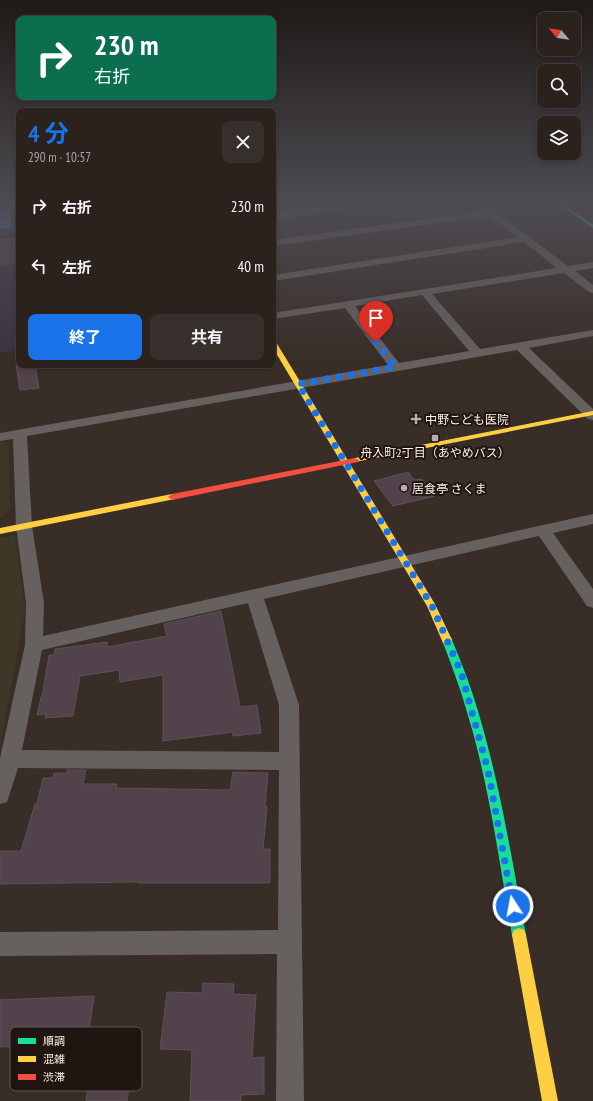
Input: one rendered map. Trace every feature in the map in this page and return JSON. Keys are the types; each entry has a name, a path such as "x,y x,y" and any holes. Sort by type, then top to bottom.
{"street":[{"path":"276,278 426,254"},
{"path":"545,254 593,290"},
{"path":"276,316 593,265"},
{"path":"425,292 477,353"},
{"path":"348,304 395,367"},
{"path":"0,437 593,333"},
{"path":"520,346 592,414"},
{"path":"276,347 432,606 461,672 488,770 550,1101"},
{"path":"0,531 592,414"},
{"path":"0,795 10,758 34,645 35,603 24,526 20,433"},
{"path":"34,645 405,560 593,519"},
{"path":"543,531 593,602"},
{"path":"254,595 289,705 290,1101"},
{"path":"10,758 289,761"},
{"path":"0,944 289,942"}],"shaded area":[{"path":"0,254 16,254 16,350 0,353"},
{"path":"0,441 8,443 10,509 3,517 0,517"},
{"path":"15,535 25,611 0,747 0,538"}],"building":[{"path":"0,254 16,254 16,262 0,265"},
{"path":"16,368 36,368 39,388 20,390"},
{"name":"居食亭 さくま","path":"408,472 414,480 422,479 435,496 393,506 374,481"},
{"path":"221,611 240,707 257,705 261,733 233,736 233,732 163,741 163,675 120,682 119,670 80,676 73,716 45,718 46,714 37,715 42,697 49,655 54,655 55,649 107,642 107,647 167,636 164,624"},
{"path":"67,770 86,770 83,784 117,784 116,788 230,790 233,772 268,773 265,807 267,807 263,849 270,849 270,883 138,882 0,884 0,851 21,851 35,804 37,804 43,778 53,778 54,773 67,773"},
{"path":"203,983 234,984 233,994 256,995 252,1058 264,1057 264,1094 241,1095 241,1101 190,1101 192,1050 160,1049 167,992 202,993"},
{"path":"94,996 89,1027 10,1027 10,1047 0,1047 0,1000"},
{"path":"87,1091 128,1091 127,1101 86,1101"}],"traffic: fast":[{"path":"447,640 461,675 483,748 499,823 519,935"}],"traffic: slow":[{"path":"276,347 432,606 447,640"},
{"path":"355,460 593,413"},
{"path":"0,531 172,497"},
{"path":"519,935 550,1101"}],"traffic: jam":[{"path":"172,497 355,460"}],"place":[{"name":"中野こども医院","path":"416,419"},
{"name":"舟入町2丁目（あやめバス）","path":"435,438"},
{"name":"居食亭 さくま","path":"404,488"}],"route":[{"path":"376,342 395,367 298,384 432,606 461,672 488,770 513,906"}]}
